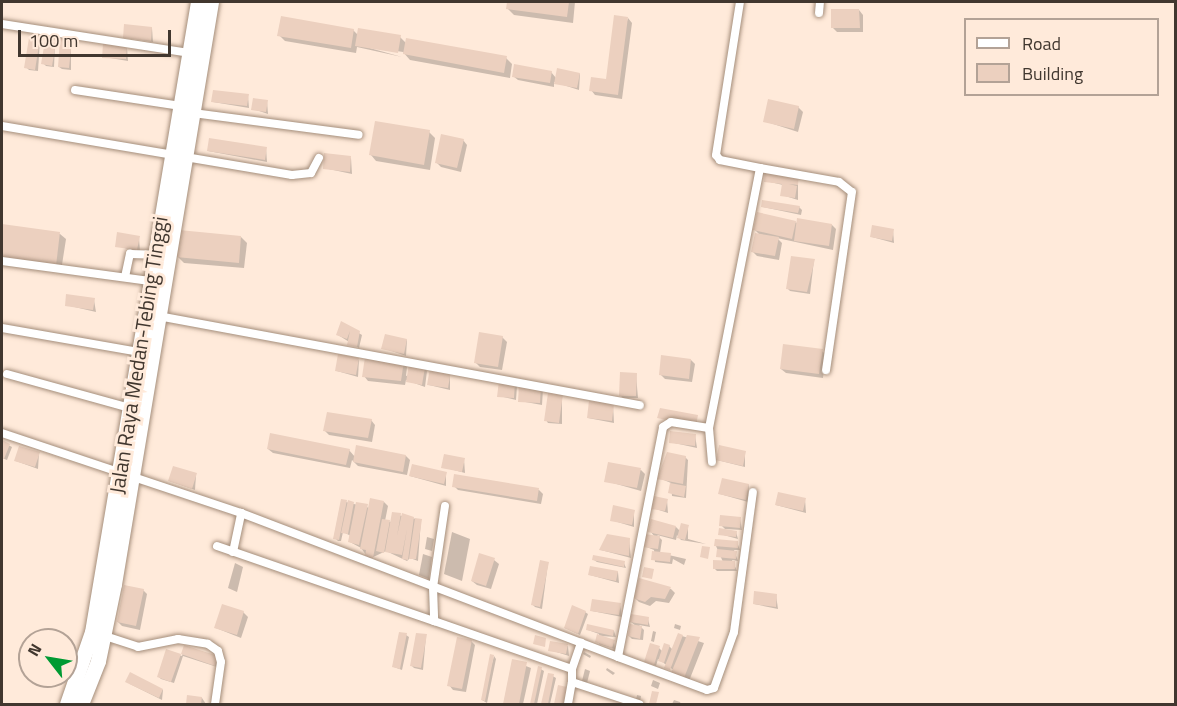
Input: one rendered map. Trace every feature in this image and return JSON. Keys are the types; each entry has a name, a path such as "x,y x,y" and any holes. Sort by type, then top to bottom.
{"highway":[{"name":"Jalan Raya Medan-Tebing Tinggi","path":"187,110 189,53 203,7"},
{"name":"Jalan Raya Medan-Tebing Tinggi","path":"125,476 130,408 145,344 158,316 179,154 203,7"},
{"name":"Jalan Raya Medan-Tebing Tinggi","path":"81,705 98,634 125,476 145,344 154,255 179,154"},
{"name":"Jalan Raya Medan-Tebing Tinggi","path":"67,705 98,634"}],"street":[{"path":"740,2 716,155 720,160 839,182 852,192 826,370"},
{"path":"819,14 820,2"},
{"path":"2,24 189,53"},
{"path":"75,90 187,110 359,135"},
{"path":"2,126 304,176 315,169 319,158"},
{"path":"712,462 709,429 760,168"},
{"path":"125,277 130,254 154,255"},
{"path":"2,261 150,281"},
{"path":"158,316 640,405"},
{"path":"2,328 145,344"},
{"path":"7,374 130,408"},
{"path":"618,657 663,428 671,422 709,429"},
{"path":"2,433 241,513 707,690 714,688 734,632 753,492"},
{"path":"434,621 433,587 445,506"},
{"path":"233,552 241,513"},
{"path":"217,546 573,669"},
{"path":"98,634 138,647 178,639 208,644 218,651 221,662 215,705"},
{"path":"568,705 573,669 581,643"},
{"path":"572,682 639,705"}],"building":[{"path":"507,2 569,2 567,17 506,9"},
{"path":"831,9 859,9 860,28 831,28"},
{"path":"614,15 628,17 618,95 589,91 591,77 606,79"},
{"path":"281,16 354,29 351,48 277,36"},
{"path":"124,24 152,27 151,41 123,38"},
{"path":"358,28 401,35 398,53 355,46"},
{"path":"29,38 40,39 35,70 24,68"},
{"path":"60,38 72,39 69,68 58,67"},
{"path":"406,38 507,56 504,73 403,54"},
{"path":"45,41 56,43 52,66 41,64"},
{"path":"103,44 127,46 126,59 102,58"},
{"path":"514,64 552,71 550,83 512,77"},
{"path":"557,68 580,73 577,88 554,84"},
{"path":"213,90 249,94 247,106 211,102"},
{"path":"253,98 268,100 266,112 251,110"},
{"path":"768,99 799,106 794,129 763,122"},
{"path":"375,121 430,130 424,165 369,155"},
{"path":"441,134 464,139 457,168 435,163"},
{"path":"209,138 267,147 265,160 207,151"},
{"path":"324,153 351,156 350,172 323,169"},
{"path":"765,172 799,175 798,185 789,184 797,186 795,198 780,196 782,184 764,182"},
{"path":"762,200 800,206 798,213 761,207"},
{"path":"757,212 796,221 792,239 753,230"},
{"path":"797,218 832,224 829,246 794,241"},
{"path":"2,224 60,232 56,266 2,259"},
{"path":"872,225 894,229 892,241 870,237"},
{"path":"179,230 241,236 239,263 176,257"},
{"path":"117,232 140,236 137,250 115,247"},
{"path":"755,233 779,237 775,256 751,252"},
{"path":"791,256 815,259 807,292 786,289"},
{"path":"66,294 95,298 93,310 65,306"},
{"path":"341,321 360,331 357,347 347,345 350,331 347,339 336,335"},
{"path":"479,332 503,336 498,367 474,363"},
{"path":"385,334 407,339 404,354 381,349"},
{"path":"783,344 823,349 819,374 780,369"},
{"path":"338,354 359,358 356,375 335,371"},
{"path":"661,355 691,359 689,379 659,375"},
{"path":"365,357 404,361 401,381 362,377"},
{"path":"409,364 425,367 422,385 406,382"},
{"path":"430,368 451,371 448,388 427,385"},
{"path":"620,372 637,373 636,396 619,396"},
{"path":"499,381 515,382 514,398 497,397"},
{"path":"519,384 541,385 540,403 518,402"},
{"path":"548,393 563,394 559,423 544,421"},
{"path":"589,401 614,403 612,421 587,418"},
{"path":"660,408 698,415 696,426 657,418"},
{"path":"327,412 372,419 368,438 323,431"},
{"path":"670,431 696,434 695,446 669,443"},
{"path":"270,433 350,449 346,465 267,449"},
{"path":"2,440 10,444 4,459 2,458"},
{"path":"356,445 406,455 403,472 353,462"},
{"path":"719,445 746,451 743,466 716,460"},
{"path":"19,446 40,452 35,467 14,461"},
{"path":"667,452 686,456 683,484 657,479"},
{"path":"444,454 465,458 462,472 441,468"},
{"path":"608,462 641,468 637,488 604,482"},
{"path":"412,464 447,472 444,484 409,476"},
{"path":"173,466 197,473 192,489 168,481"},
{"path":"454,474 539,488 537,501 452,487"},
{"path":"722,478 749,484 746,500 718,494"},
{"path":"670,483 686,486 684,497 668,493"},
{"path":"778,492 806,498 803,511 775,505"},
{"path":"654,496 668,499 665,511 651,509"},
{"path":"370,498 384,501 373,558 365,556 366,550 360,549"},
{"path":"341,499 347,500 339,540 333,539"},
{"path":"348,500 354,502 348,534 341,533"},
{"path":"356,502 368,504 359,545 348,542"},
{"path":"613,505 635,510 632,525 610,521"},
{"path":"392,512 401,513 397,536 402,513 414,517 408,560 402,559 407,529 402,555 385,552"},
{"path":"720,515 741,517 740,528 719,526"},
{"path":"415,518 422,519 416,559 409,559"},
{"path":"382,519 390,520 384,553 376,551"},
{"path":"651,519 676,526 673,538 648,532"},
{"path":"681,523 689,525 685,540 677,538"},
{"path":"719,528 737,531 736,537 718,535"},
{"path":"607,534 630,538 629,556 599,550"},
{"path":"644,534 660,536 658,549 642,547"},
{"path":"715,539 738,541 738,548 714,546"},
{"path":"702,546 710,547 708,559 700,557"},
{"path":"717,549 737,551 736,559 716,557"},
{"path":"652,551 671,553 670,562 651,560"},
{"path":"479,553 495,558 486,586 471,581"},
{"path":"593,555 625,561 624,567 592,560"},
{"path":"540,560 549,562 540,607 531,605"},
{"path":"713,560 735,561 735,569 713,569"},
{"path":"590,566 618,571 616,581 588,575"},
{"path":"644,567 654,569 652,579 642,577"},
{"path":"639,578 671,587 665,599 651,597 645,602 633,598"},
{"path":"124,585 144,589 136,626 117,622"},
{"path":"754,591 777,594 776,607 753,604"},
{"path":"592,599 621,603 619,615 590,611"},
{"path":"222,604 244,611 237,635 214,628"},
{"path":"572,605 586,611 578,634 564,628"},
{"path":"631,614 649,617 648,625 630,622"},
{"path":"587,624 614,630 613,636 586,630"},
{"path":"630,624 642,626 640,639 628,636"},
{"path":"399,632 407,633 400,669 392,667"},
{"path":"416,633 427,634 421,668 410,666"},
{"path":"678,633 683,635 670,670 664,668"},
{"path":"597,634 615,640 612,648 595,642"},
{"path":"535,635 546,638 545,647 533,644"},
{"path":"687,635 700,637 684,678 671,673"},
{"path":"457,637 472,640 462,689 447,686"},
{"path":"550,641 568,644 566,654 548,651"},
{"path":"650,643 660,646 654,665 644,662"},
{"path":"664,643 670,645 664,663 658,661"},
{"path":"184,645 218,656 215,666 181,654"},
{"path":"166,649 181,654 171,682 157,677"},
{"path":"490,654 494,655 485,701 481,700"},
{"path":"512,659 527,662 519,704 503,704"},
{"path":"538,666 542,667 534,704 530,704"},
{"path":"130,672 163,689 159,698 125,682"},
{"path":"548,673 554,674 548,704 541,704"},
{"path":"558,685 567,687 564,704 554,704"},
{"path":"652,691 659,692 656,704 649,704"},
{"path":"187,695 202,697 201,704 186,704"}]}
